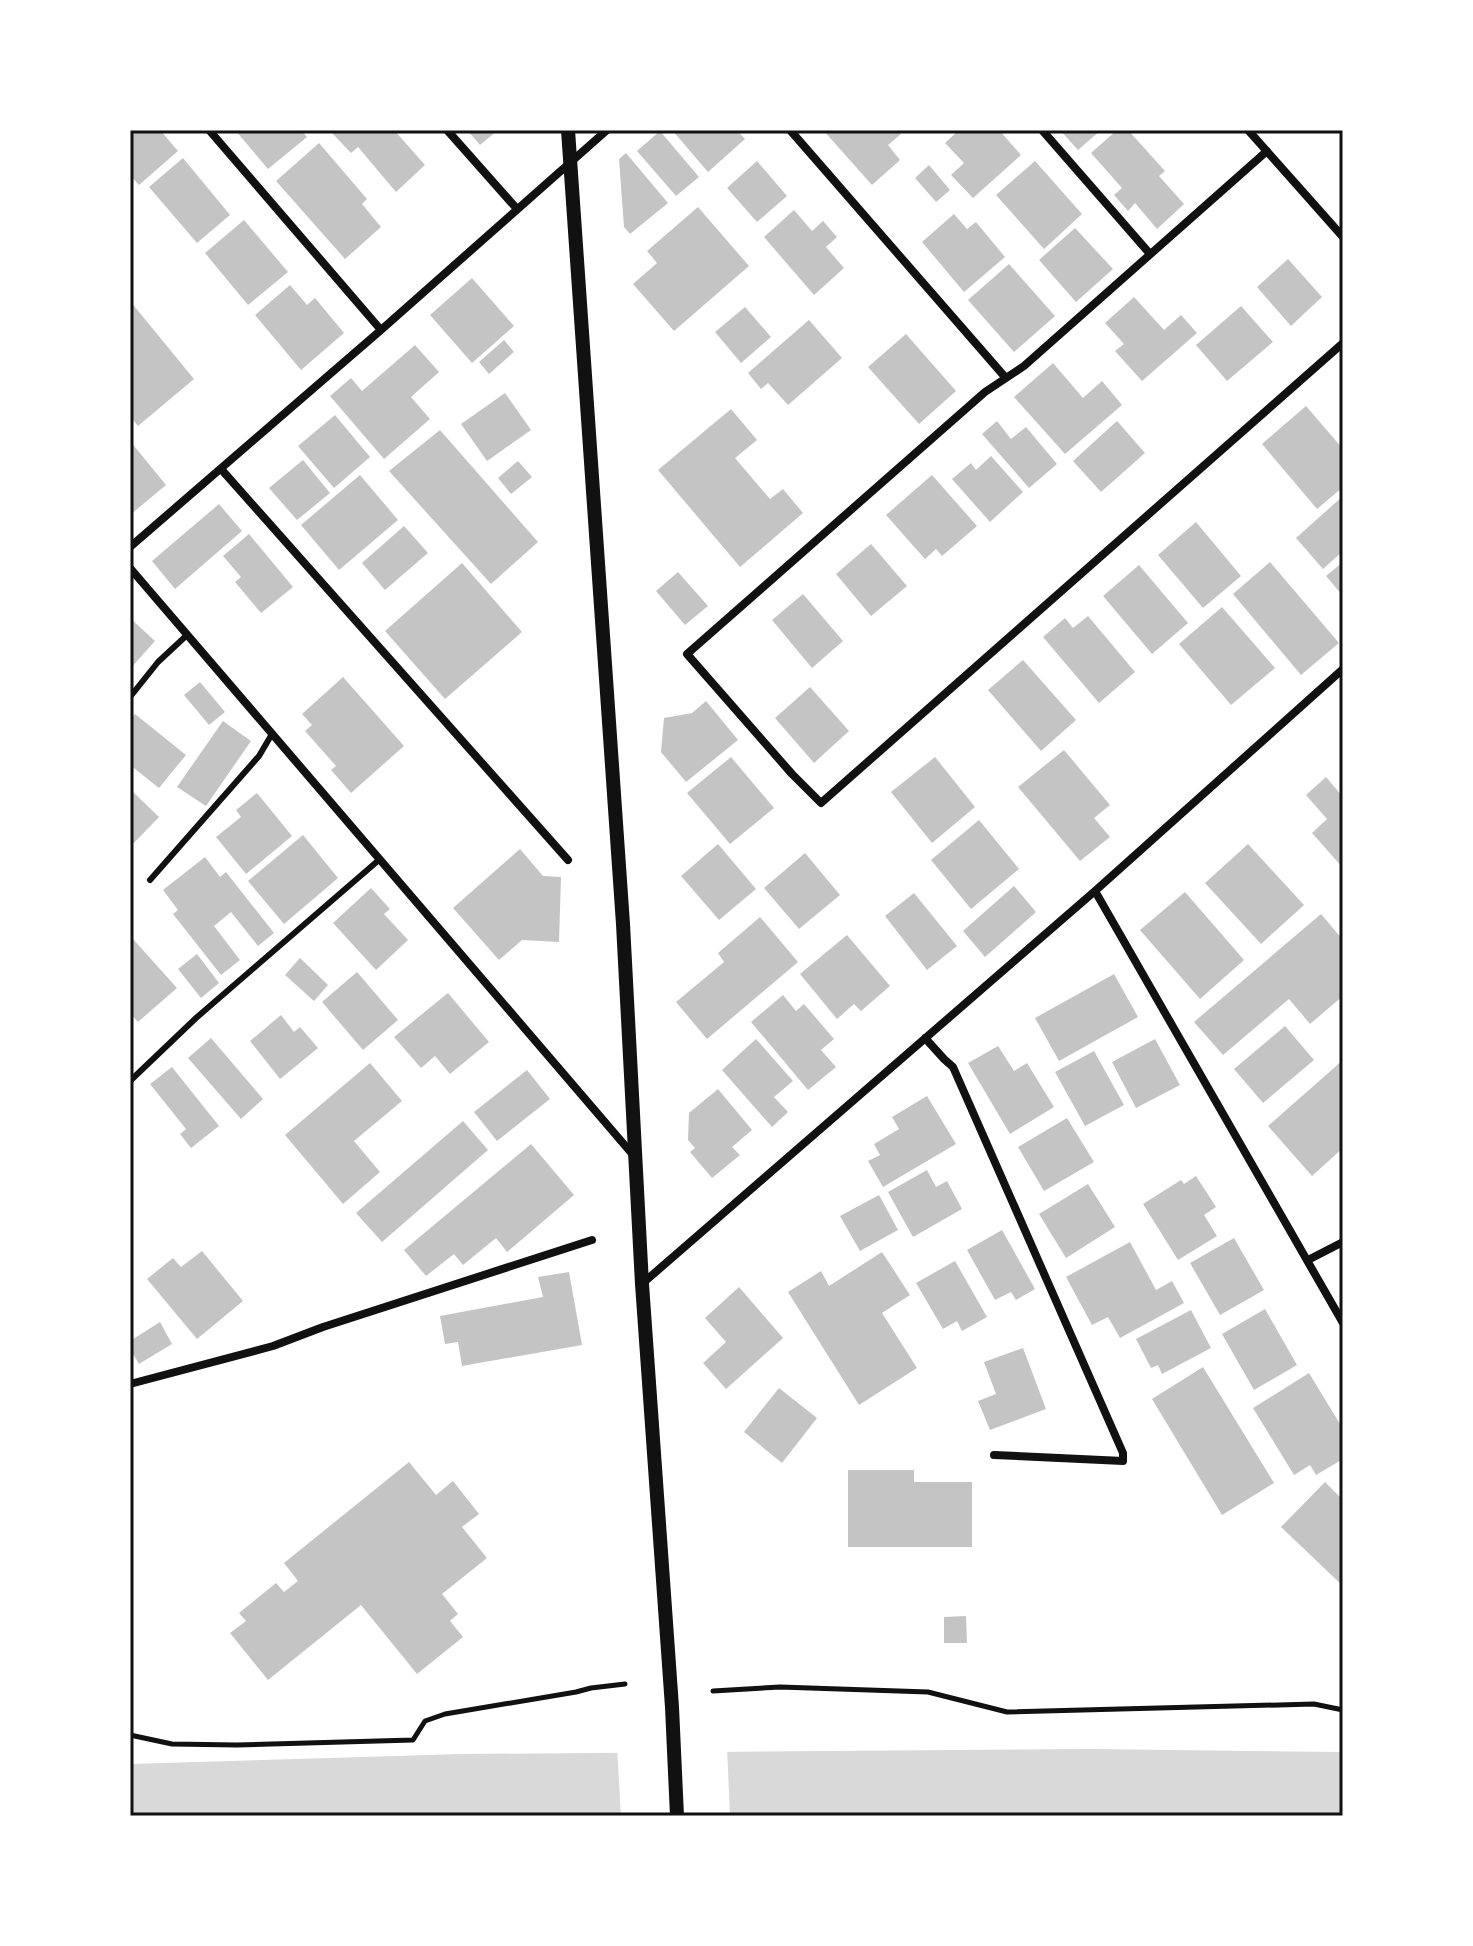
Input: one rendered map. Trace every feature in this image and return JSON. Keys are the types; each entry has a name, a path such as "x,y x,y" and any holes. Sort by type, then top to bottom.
{"street":[{"path":"209,130 381,330"},
{"path":"447,130 517,209"},
{"path":"568,130 622,908 642,1284 677,1816"},
{"path":"130,547 607,130"},
{"path":"790,130 1005,377"},
{"path":"1042,130 1150,254"},
{"path":"1248,130 1343,237"},
{"path":"1267,151 1024,366 973,402 687,654 821,803 1343,343"},
{"path":"221,469 568,860"},
{"path":"130,568 637,1159"},
{"path":"642,1284 1095,891 1343,669"},
{"path":"1095,891 1343,1323"},
{"path":"925,1038 953,1067 1123,1453 1123,1461 994,1455"},
{"path":"130,1384 273,1346 592,1240"},
{"path":"1308,1260 1343,1242"}],"lane":[{"path":"130,697 158,662 187,635"},
{"path":"150,880 259,756 272,734"},
{"path":"130,1081 196,1018 380,859"}],"path":[{"path":"130,1735 172,1744 413,1740 425,1721 445,1714 625,1684"},
{"path":"713,1691 780,1687 928,1692 1007,1712 1314,1704 1343,1710"}],"shaded area":[{"path":"1092,1749 1343,1752 1343,1816 130,1816 130,1764 461,1754"}],"pier":[{"path":"617,1748 727,1748 730,1816 621,1816"}],"building":[{"path":"130,130 160,130 178,151 139,185 130,175"},
{"path":"235,130 301,130 307,137 268,169"},
{"path":"394,130 425,165 396,192 358,147 351,153 331,132"},
{"path":"467,130 498,130 480,145"},
{"path":"672,130 737,130 745,139 708,172"},
{"path":"823,130 898,130 901,134 888,145 900,160 872,185"},
{"path":"959,130 999,130 1021,155 973,198 951,175 964,163 945,143"},
{"path":"1060,130 1101,130 1078,150"},
{"path":"1117,130 1128,130 1165,171 1159,176 1184,204 1157,229 1135,203 1128,211 1114,195 1122,188 1091,153"},
{"path":"660,131 699,177 676,196 637,151"},
{"path":"319,143 367,199 362,204 381,227 345,259 276,181"},
{"path":"626,153 668,203 630,234 624,227 619,159"},
{"path":"183,158 230,215 197,243 149,187"},
{"path":"757,161 787,196 757,222 727,188"},
{"path":"1035,161 1082,214 1044,249 996,195"},
{"path":"929,165 950,190 936,202 915,178"},
{"path":"698,207 749,266 674,331 633,284 657,263 647,251"},
{"path":"794,210 812,231 823,221 837,237 826,247 844,268 814,295 764,237"},
{"path":"954,214 967,229 976,222 1005,257 964,292 922,242"},
{"path":"244,220 288,272 248,305 205,253"},
{"path":"1075,228 1113,269 1076,302 1039,260"},
{"path":"1288,259 1322,297 1291,326 1257,287"},
{"path":"1009,264 1055,316 1014,352 968,300"},
{"path":"472,278 514,326 472,363 430,315"},
{"path":"290,285 307,305 315,298 344,333 301,370 255,315"},
{"path":"1134,297 1164,330 1181,315 1197,333 1142,381 1115,351 1124,344 1105,323"},
{"path":"130,301 194,379 138,426 130,416"},
{"path":"1241,306 1273,342 1227,381 1196,345"},
{"path":"745,307 771,337 741,363 715,332"},
{"path":"809,320 842,358 788,405 768,383 761,389 748,373"},
{"path":"906,334 956,391 919,424 868,367"},
{"path":"504,340 514,352 489,374 479,362"},
{"path":"415,345 439,372 411,397 430,419 384,459 330,396 351,378 362,391"},
{"path":"1053,363 1083,398 1102,381 1122,405 1065,454 1014,397"},
{"path":"505,393 531,430 487,461 461,424"},
{"path":"1306,406 1343,449 1343,487 1317,509 1262,444"},
{"path":"731,409 757,440 735,458 770,499 783,489 803,513 740,567 658,470"},
{"path":"335,415 370,457 334,488 298,446"},
{"path":"997,421 1011,439 1026,427 1057,464 1029,488 982,434"},
{"path":"1117,421 1145,453 1101,492 1073,461"},
{"path":"440,430 538,542 491,584 389,471"},
{"path":"130,441 166,485 130,515"},
{"path":"991,456 1023,492 990,522 952,479 971,463 976,470"},
{"path":"303,460 330,493 297,520 269,488"},
{"path":"518,461 532,477 511,494 498,478"},
{"path":"360,475 398,520 339,570 301,525"},
{"path":"932,475 977,526 942,556 936,549 925,559 886,515"},
{"path":"1343,496 1343,551 1323,569 1296,538"},
{"path":"219,504 242,531 175,589 152,561"},
{"path":"1196,522 1241,576 1203,608 1158,555"},
{"path":"404,526 428,553 385,590 362,563"},
{"path":"249,534 293,587 261,613 235,582 241,577 223,556"},
{"path":"871,544 907,586 871,616 836,574"},
{"path":"1270,562 1339,643 1301,675 1233,594"},
{"path":"1343,562 1343,596 1326,576"},
{"path":"462,563 522,632 445,699 385,631"},
{"path":"1139,565 1188,623 1152,654 1103,596"},
{"path":"678,572 708,606 685,625 656,591"},
{"path":"803,594 843,641 812,668 772,620"},
{"path":"1222,607 1275,668 1231,705 1179,644"},
{"path":"1088,616 1135,672 1099,703 1043,637 1065,618 1073,628"},
{"path":"130,618 155,641 130,669"},
{"path":"1023,660 1076,720 1041,751 988,690"},
{"path":"343,677 404,746 351,793 331,770 336,766 305,731 312,725 302,714"},
{"path":"200,682 225,712 209,725 184,695"},
{"path":"810,687 849,731 814,763 775,718"},
{"path":"706,701 738,740 686,782 661,752 664,718 692,713"},
{"path":"135,714 186,755 159,788 130,765 130,721"},
{"path":"223,721 251,741 206,806 177,787"},
{"path":"1064,750 1110,805 1094,818 1110,837 1080,861 1018,787"},
{"path":"731,757 774,808 730,844 687,793"},
{"path":"935,757 975,807 932,843 891,792"},
{"path":"1326,777 1343,797 1343,868 1312,833 1327,819 1306,795"},
{"path":"130,789 159,817 130,847"},
{"path":"257,793 292,836 246,874 216,837 241,817 236,810"},
{"path":"979,820 1019,869 971,909 931,860"},
{"path":"303,835 338,878 284,924 248,881"},
{"path":"718,844 756,889 719,920 681,876"},
{"path":"1248,844 1304,905 1261,944 1205,883"},
{"path":"520,849 543,876 561,877 559,942 522,940 499,960 453,908"},
{"path":"805,853 840,895 799,929 764,888"},
{"path":"205,857 220,877 226,872 274,933 258,946 231,912 214,926 240,960 221,975 173,914 178,910 163,890"},
{"path":"1014,886 1036,912 985,957 963,931"},
{"path":"371,888 390,909 384,914 408,940 376,970 333,923"},
{"path":"1185,892 1244,960 1200,999 1140,930"},
{"path":"914,893 957,946 927,970 885,916"},
{"path":"1321,914 1343,940 1343,996 1310,1024 1289,999 1223,1055 1194,1022"},
{"path":"760,917 798,962 707,1039 676,1002 724,962 718,953"},
{"path":"847,935 890,986 861,1011 854,1004 837,1019 800,974"},
{"path":"133,939 177,988 138,1022 130,1013 130,941"},
{"path":"197,954 219,983 201,998 178,969"},
{"path":"300,958 328,985 314,1001 285,975"},
{"path":"357,972 398,1020 363,1050 322,1002"},
{"path":"1114,974 1138,1017 1059,1061 1035,1018"},
{"path":"448,993 489,1042 450,1074 435,1056 421,1068 394,1037"},
{"path":"783,995 796,1011 804,1004 834,1039 821,1050 836,1067 808,1090 751,1022"},
{"path":"281,1015 294,1032 300,1027 318,1048 280,1079 250,1041"},
{"path":"1285,1026 1314,1060 1263,1103 1234,1069"},
{"path":"211,1038 263,1099 241,1119 188,1058"},
{"path":"756,1039 793,1081 774,1097 788,1112 772,1127 722,1070"},
{"path":"1155,1039 1180,1085 1136,1108 1112,1062"},
{"path":"998,1046 1014,1071 1027,1063 1054,1107 1010,1134 968,1063"},
{"path":"1094,1051 1124,1105 1085,1126 1055,1072"},
{"path":"1343,1060 1343,1148 1312,1176 1268,1126"},
{"path":"370,1063 402,1101 354,1141 380,1172 343,1204 285,1135"},
{"path":"172,1067 219,1126 191,1148 180,1134 186,1129 150,1084"},
{"path":"527,1070 550,1099 497,1141 474,1112"},
{"path":"718,1089 752,1130 732,1147 740,1155 712,1178 690,1152 695,1148 688,1140 689,1113"},
{"path":"927,1096 956,1144 883,1187 868,1161 880,1155 874,1144 899,1129 892,1117"},
{"path":"1067,1118 1094,1162 1044,1191 1018,1147"},
{"path":"463,1121 488,1150 382,1242 356,1213"},
{"path":"531,1144 574,1195 507,1252 496,1238 463,1265 454,1254 426,1276 404,1250"},
{"path":"927,1170 936,1187 947,1181 962,1209 913,1237 888,1192"},
{"path":"1196,1176 1216,1207 1204,1215 1217,1236 1178,1260 1143,1204 1181,1180 1184,1184"},
{"path":"1088,1184 1115,1227 1066,1258 1039,1214"},
{"path":"879,1195 898,1230 860,1251 840,1216"},
{"path":"1002,1230 1035,1289 1016,1300 1011,1292 995,1300 967,1250"},
{"path":"1234,1238 1264,1290 1220,1315 1190,1263"},
{"path":"1130,1242 1156,1290 1172,1281 1184,1303 1120,1338 1108,1317 1092,1325 1066,1277"},
{"path":"202,1251 243,1301 197,1339 147,1279 173,1258 181,1267"},
{"path":"882,1252 910,1295 882,1313 917,1368 859,1405 788,1292 821,1271 829,1286"},
{"path":"955,1261 987,1317 962,1331 957,1321 943,1329 916,1283"},
{"path":"569,1272 582,1345 462,1366 458,1342 445,1344 440,1316 543,1297 538,1277"},
{"path":"739,1287 783,1338 726,1389 703,1363 726,1342 705,1318"},
{"path":"1265,1309 1297,1365 1254,1390 1222,1334"},
{"path":"1191,1310 1211,1348 1162,1374 1158,1365 1151,1368 1136,1339"},
{"path":"160,1322 172,1344 139,1364 130,1349 130,1341"},
{"path":"1023,1348 1046,1409 990,1430 978,1401 996,1394 984,1362"},
{"path":"1203,1367 1274,1483 1222,1515 1152,1399"},
{"path":"1309,1373 1343,1429 1343,1459 1316,1475 1310,1465 1294,1475 1253,1408"},
{"path":"779,1388 817,1418 782,1463 744,1432"},
{"path":"409,1462 436,1495 453,1481 479,1514 462,1527 487,1558 442,1594 458,1614 450,1621 463,1637 417,1674 361,1605 268,1680 230,1633 246,1621 239,1613 276,1583 284,1592 298,1581 284,1563"},
{"path":"848,1470 914,1470 914,1482 972,1482 972,1547 848,1547"},
{"path":"1325,1482 1343,1500 1343,1586 1281,1527"},
{"path":"966,1616 967,1643 944,1643 944,1617"}]}
